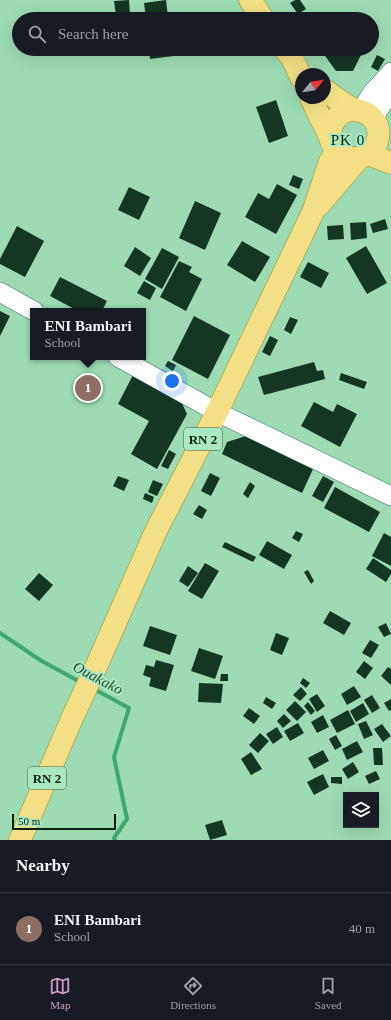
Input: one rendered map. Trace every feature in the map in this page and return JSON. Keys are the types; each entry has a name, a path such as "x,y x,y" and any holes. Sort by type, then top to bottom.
{"main road":[{"path":"250,0 258,12"},
{"path":"331,94 371,122 376,144 364,156"},
{"path":"314,104 334,144 348,157 364,156 391,163"},
{"path":"334,144 330,128 339,115 346,111 371,122"},
{"name":"RN 2","path":"20,840 73,716 155,533 217,412 313,212 334,144"},
{"name":"RN 2","path":"313,212 364,156"}],"street":[{"path":"371,122 386,98 390,73"},
{"path":"0,292 30,309"},
{"path":"123,360 217,412 391,496"}],"building":[{"path":"129,0 130,12 115,12 114,1"},
{"path":"166,0 167,12 145,12 144,3"},
{"path":"295,0 300,0 306,9 301,12 297,12 290,3"},
{"path":"150,56 174,56 150,59"},
{"path":"325,56 360,56 353,71 336,71"},
{"path":"376,56 385,59 378,71 371,67"},
{"path":"276,100 288,136 269,143 256,107"},
{"path":"293,175 303,179 299,189 289,185"},
{"path":"277,184 297,195 276,234 245,217 258,193 269,199"},
{"path":"129,187 150,197 139,220 118,210"},
{"path":"195,201 221,213 205,250 179,238"},
{"path":"385,219 388,229 373,233 370,224"},
{"path":"366,222 367,238 351,240 350,223"},
{"path":"343,225 344,239 328,240 327,226"},
{"path":"17,226 44,241 25,277 0,264 0,259"},
{"path":"242,241 270,257 255,282 227,265"},
{"path":"366,246 387,283 367,294 346,258"},
{"path":"135,247 151,258 140,276 124,266"},
{"path":"162,248 179,257 162,289 145,279"},
{"path":"179,261 192,267 189,272 202,279 186,311 160,297"},
{"path":"308,262 329,273 321,288 300,277"},
{"path":"60,277 107,301 104,308 72,308 50,296"},
{"path":"144,281 156,288 150,300 137,293"},
{"path":"0,311 10,316 0,336"},
{"path":"194,316 230,335 208,379 172,360"},
{"path":"290,317 298,320 291,334 284,330"},
{"path":"270,336 278,340 270,356 262,352"},
{"path":"168,361 176,365 173,371 165,366"},
{"path":"314,362 317,371 323,370 325,379 264,395 258,377"},
{"path":"341,373 367,382 364,389 339,380"},
{"path":"133,375 181,401 187,414 157,469 131,454 149,421 118,404"},
{"path":"314,402 333,412 337,404 357,414 340,447 301,426"},
{"path":"246,436 313,469 302,493 222,454 227,442"},
{"path":"169,450 176,454 168,469 161,466"},
{"path":"210,473 220,478 211,496 201,491"},
{"path":"118,476 129,480 124,491 113,486"},
{"path":"323,476 334,482 323,502 312,496"},
{"path":"153,480 163,484 157,496 148,492"},
{"path":"250,482 255,486 248,498 243,494"},
{"path":"335,487 380,512 369,532 324,508"},
{"path":"145,493 154,497 152,503 143,499"},
{"path":"199,505 207,510 202,519 193,514"},
{"path":"296,531 303,534 299,542 292,538"},
{"path":"384,533 391,537 391,566 372,556"},
{"path":"267,541 292,555 284,569 259,555"},
{"path":"225,542 256,557 253,562 222,547"},
{"path":"373,558 391,570 391,574 386,582 366,569"},
{"path":"205,563 219,571 202,599 188,591"},
{"path":"188,566 198,573 188,587 179,581"},
{"path":"308,570 314,581 311,584 304,572"},
{"path":"39,573 53,585 39,601 25,589"},
{"path":"330,611 351,623 344,635 323,623"},
{"path":"386,623 391,634 384,637 378,627"},
{"path":"150,626 177,635 170,655 143,646"},
{"path":"276,633 289,638 282,655 270,650"},
{"path":"370,640 379,645 371,658 362,653"},
{"path":"199,648 223,656 215,679 191,671"},
{"path":"156,660 174,665 166,691 149,686 151,678 143,675 146,665 154,667"},
{"path":"364,661 373,668 365,679 356,672"},
{"path":"388,667 391,669 391,685 381,676"},
{"path":"221,674 228,674 228,681 220,681"},
{"path":"303,678 310,683 306,688 300,683"},
{"path":"199,683 223,684 221,703 198,702"},
{"path":"354,686 361,697 347,705 341,694"},
{"path":"301,687 307,694 300,701 293,695"},
{"path":"317,694 325,706 317,712 309,699"},
{"path":"372,695 380,708 372,713 364,700"},
{"path":"266,697 276,703 272,709 263,703"},
{"path":"391,699 391,710 389,711 384,703"},
{"path":"295,701 306,712 297,721 286,710"},
{"path":"308,702 315,711 311,715 304,706"},
{"path":"363,703 369,714 356,722 350,711"},
{"path":"249,708 260,716 254,724 243,716"},
{"path":"348,710 355,724 337,733 330,720"},
{"path":"284,714 291,721 283,728 277,721"},
{"path":"323,715 329,727 317,733 311,722"},
{"path":"366,721 373,735 364,739 358,724"},
{"path":"298,723 304,733 290,741 284,731"},
{"path":"382,724 391,736 383,742 374,729"},
{"path":"277,727 283,737 273,744 266,734"},
{"path":"260,733 269,741 258,753 249,745"},
{"path":"336,735 342,746 335,750 329,739"},
{"path":"357,741 363,752 347,760 342,749"},
{"path":"373,748 382,748 383,765 374,765"},
{"path":"323,750 329,761 314,769 308,758"},
{"path":"251,752 262,769 251,775 241,759"},
{"path":"353,762 359,772 348,779 342,769"},
{"path":"376,771 380,779 369,784 365,776"},
{"path":"323,774 329,787 314,795 307,782"},
{"path":"331,777 342,777 342,784 331,783"},
{"path":"222,820 227,835 210,840 205,825"}],"waterway":[{"name":"Ouakako","path":"0,633 40,660 82,683"},
{"name":"Ouakako","path":"94,689 129,708 114,757 127,819 114,838 115,840"}],"place":[{"name":"ENI Bambari","path":"88,388"}],"district":[{"name":"PK 0","path":"348,140"}]}
